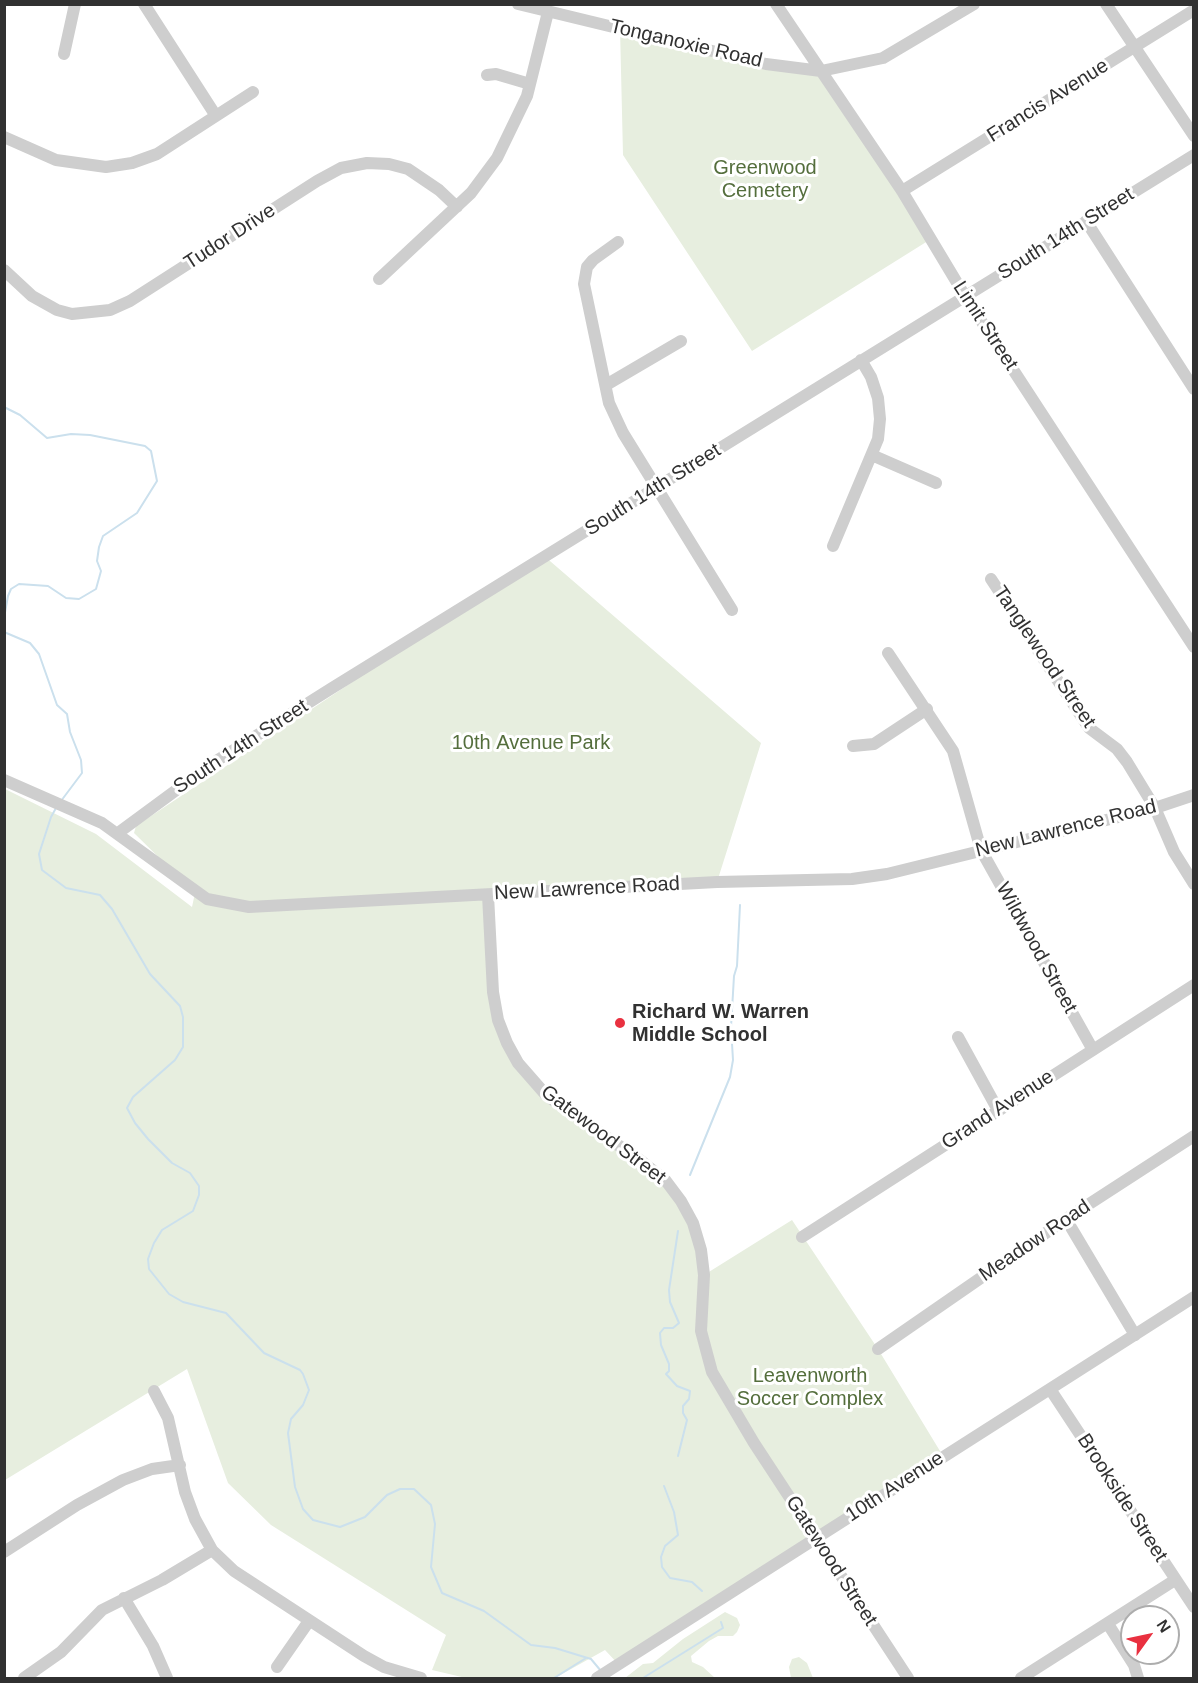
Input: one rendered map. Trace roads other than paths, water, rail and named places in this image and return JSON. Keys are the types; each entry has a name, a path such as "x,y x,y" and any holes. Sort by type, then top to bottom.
{"street":[{"path":"64,54 75,4"},
{"path":"144,4 216,116"},
{"name":"Tonganoxie Road","path":"518,4 766,64 820,71 883,58 974,4"},
{"name":"Limit Street","path":"776,4 902,191 965,296 1194,647"},
{"path":"1106,4 1194,136"},
{"name":"Francis Avenue","path":"902,191 1194,10"},
{"path":"379,279 471,193 497,158 510,135 530,84 548,12"},
{"path":"487,75 496,74 530,84"},
{"path":"4,137 56,160 106,167 132,163 157,154 253,92"},
{"name":"South 14th Street","path":"118,833 213,763 543,555 556,550 658,488 1194,155"},
{"name":"Tudor Drive","path":"4,270 32,296 57,310 81,314 110,310 130,301 341,168 367,163 389,164 408,169 440,190 457,207"},
{"path":"1086,221 1194,389"},
{"path":"618,242 593,260 585,275 584,284 615,419 732,610"},
{"path":"606,385 681,341"},
{"path":"834,546 873,456 880,419 871,377 861,360"},
{"path":"873,456 936,483"},
{"name":"Tanglewood Street","path":"991,579 1089,728 1117,749 1155,808 1174,852 1194,884"},
{"name":"Wildwood Street","path":"888,653 927,709 958,762 981,850 1093,1050"},
{"path":"854,746 874,744 927,709"},
{"name":"New Lawrence Road","path":"4,780 79,811 118,833 196,893 218,903 249,907 717,882 852,879 887,874 1155,808 1194,795"},
{"name":"Gatewood Street","path":"488,896 493,992 498,1020 518,1063 546,1095 641,1161 666,1181 681,1201 693,1223 701,1250 704,1275 701,1331 712,1372 816,1538 908,1678"},
{"name":"Grand Avenue","path":"802,1237 1194,986"},
{"path":"958,1037 998,1110"},
{"name":"Meadow Road","path":"878,1349 1066,1219 1194,1136"},
{"path":"1066,1219 1135,1335"},
{"name":"10th Avenue","path":"597,1678 1194,1297"},
{"name":"Brookside Street","path":"1050,1389 1194,1607"},
{"path":"154,1391 168,1418 185,1492 195,1519 212,1550 234,1571 384,1667 421,1678"},
{"path":"4,1552 77,1505 123,1480 152,1469 180,1465"},
{"path":"24,1678 61,1652 102,1610 162,1580 212,1550"},
{"path":"1021,1678 1175,1580"},
{"path":"124,1598 153,1646 167,1678"},
{"path":"277,1667 309,1621"},
{"path":"1108,1624 1134,1665 1138,1678"}],"waterway":[{"path":"4,407 20,415 47,438 71,434 90,435 145,446 151,451 157,481 137,513 103,536 97,561 101,571 96,589 79,599 66,598 48,586 19,584 11,589 4,618"},
{"path":"4,632 30,643 39,654 57,705 67,714 70,732 81,760 82,773 61,801"},
{"path":"56,808 39,854 42,870 66,888 100,895 112,909 150,974 180,1006 183,1017 183,1047 175,1060 133,1097 127,1108 148,1139 172,1163 190,1173 199,1186 199,1195 193,1211 162,1230 154,1243 148,1259 149,1269 169,1294 183,1302 226,1313 264,1353 300,1370 303,1374 309,1390 303,1405 291,1419 288,1433 295,1487 303,1509 313,1520 340,1527 365,1517 387,1495 400,1489 414,1489 431,1505 435,1524 431,1567 442,1593 484,1611 531,1645 555,1648 591,1659 601,1671"},
{"path":"690,1175 730,1077 733,1060 731,1027 740,905"},
{"path":"678,1231 669,1290 670,1302 679,1323 673,1328 664,1328 660,1333 661,1345 669,1364 669,1371 666,1374 677,1386 690,1391 689,1399 683,1406 683,1413 687,1420 678,1456"},
{"path":"664,1486 674,1512 678,1535 665,1546 661,1557 662,1567 670,1578 692,1582 702,1591"},
{"path":"643,1678 723,1628 721,1622"},
{"path":"554,1678 586,1658"}],"place":[{"name":"Richard W. Warren Middle School","path":"620,1023"}],"park label":[{"name":"Greenwood Cemetery","path":"765,180"},
{"name":"10th Avenue Park","path":"531,743"},
{"name":"Leavenworth Soccer Complex","path":"810,1388"}]}
